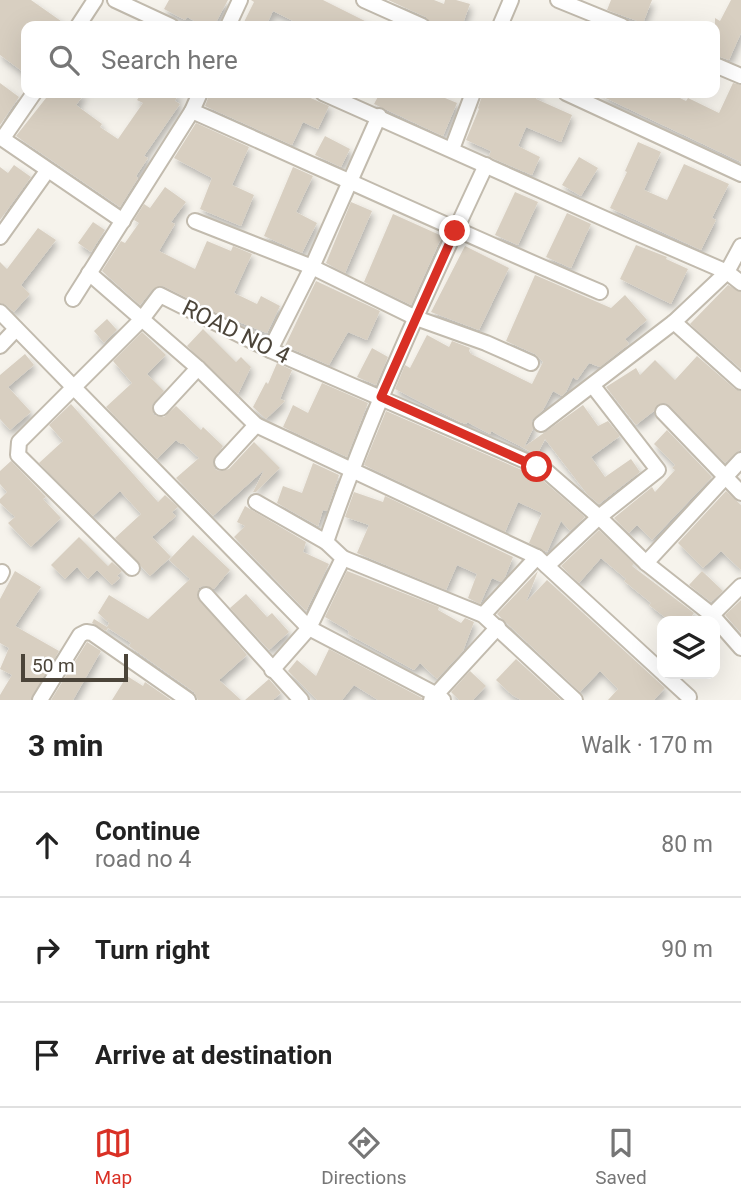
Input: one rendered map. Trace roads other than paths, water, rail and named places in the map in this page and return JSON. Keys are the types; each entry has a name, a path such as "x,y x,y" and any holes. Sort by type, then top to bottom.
{"street":[{"path":"81,21 95,0"},
{"path":"115,0 160,21"},
{"path":"230,21 240,0"},
{"path":"364,0 411,21"},
{"path":"501,21 511,0"},
{"path":"558,0 610,21"},
{"path":"720,67 741,76"},
{"path":"30,98 1,137 123,221"},
{"path":"73,299 198,98"},
{"path":"335,98 727,272 741,283"},
{"path":"452,149 471,98"},
{"path":"577,98 741,174"},
{"path":"192,111 349,180 455,231 600,292"},
{"path":"270,350 312,267 379,116"},
{"path":"326,542 351,470 381,397 486,164"},
{"path":"0,237 47,170"},
{"path":"195,221 312,267 416,318 486,343 531,363"},
{"path":"541,424 674,323 727,272 741,246"},
{"path":"89,273 198,368 256,425 542,561 657,667"},
{"name":"ROAD NO 4","path":"132,568 18,455 19,442 142,319 160,295 270,350 544,469 646,563 712,615 741,648"},
{"path":"0,312 309,628 437,698 498,627"},
{"path":"674,323 741,382"},
{"path":"0,346 16,329"},
{"path":"161,408 198,368"},
{"path":"483,615 542,561 657,470 593,386"},
{"path":"663,412 741,493"},
{"path":"222,462 256,425"},
{"path":"646,563 741,460"},
{"path":"256,502 326,542 343,558 483,615 575,700"},
{"path":"272,670 309,628 343,558"},
{"path":"712,615 741,586"},
{"path":"206,595 301,700"},
{"path":"40,700 80,635 86,632 92,633 188,700"},
{"path":"670,679 689,697"}]}
